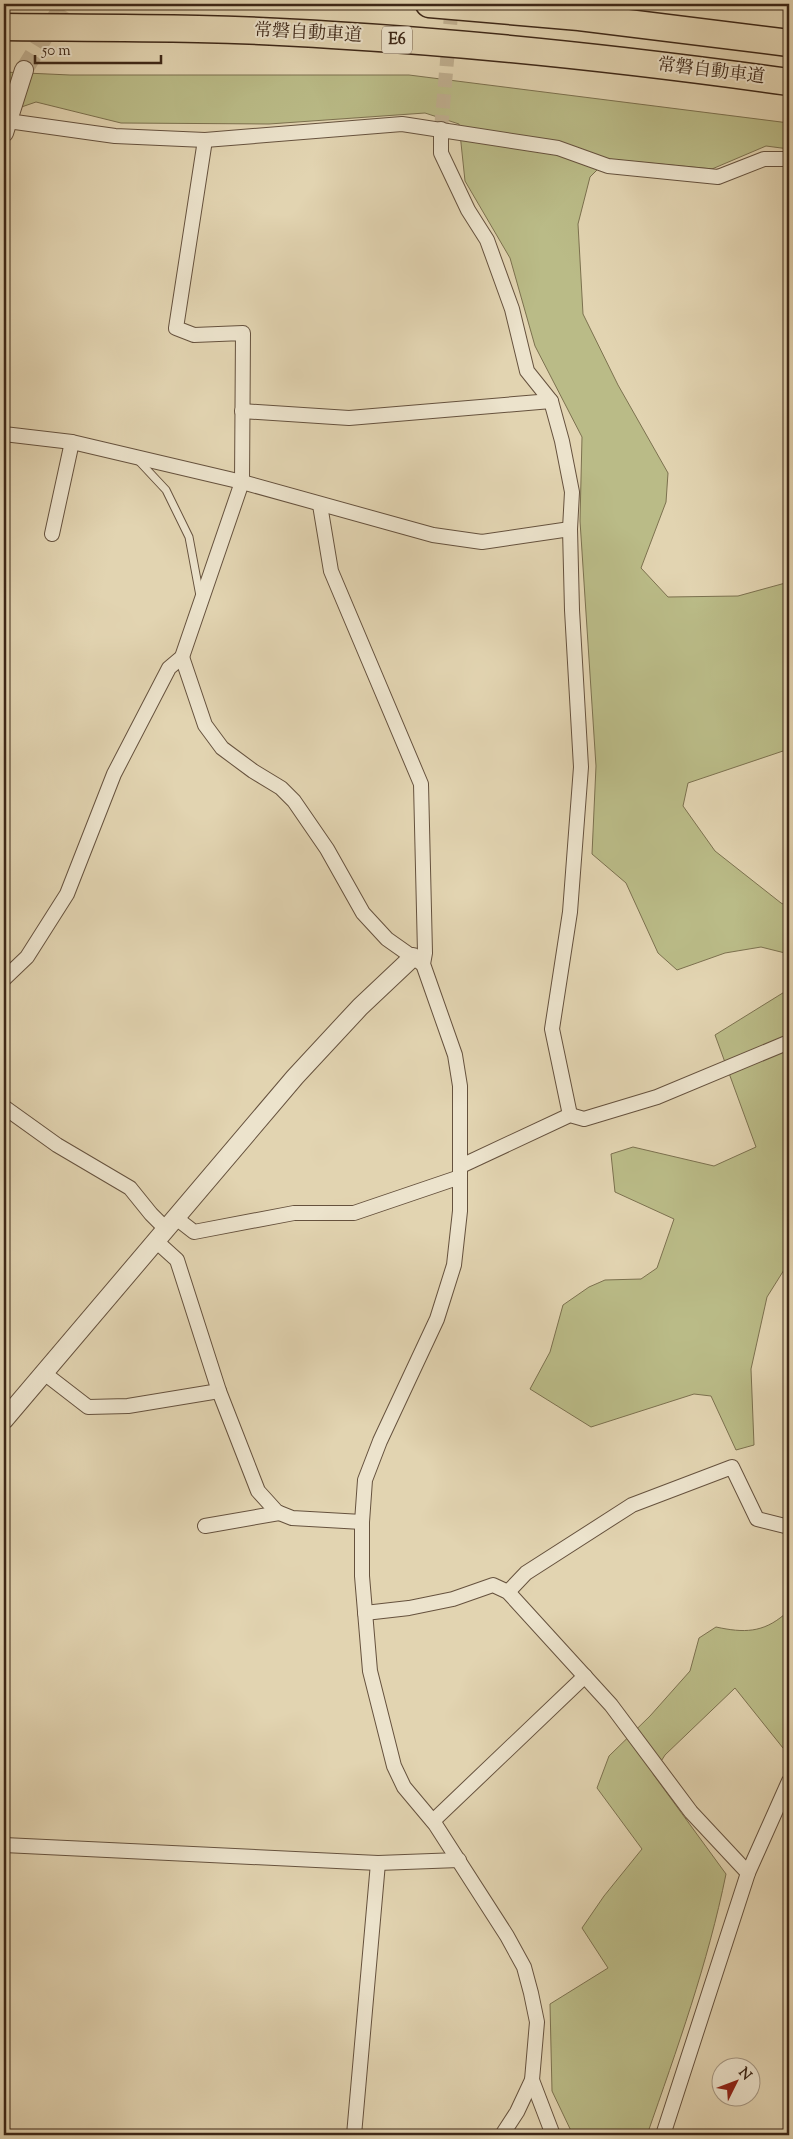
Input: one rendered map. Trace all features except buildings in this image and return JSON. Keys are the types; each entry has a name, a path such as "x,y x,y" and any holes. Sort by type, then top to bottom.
{"highway":[{"path":"429,4 580,17 789,44"},
{"name":"常磐自動車道","path":"4,27 214,29 332,34 577,55 789,82"}],"street":[{"path":"24,70 6,127 115,136 205,140 402,124 558,148 608,166 718,177 764,159 789,159"},
{"path":"441,129 441,153 468,210 487,240 512,309 527,371 551,401 562,441 572,492 570,529 581,767 570,912 552,1029 570,1116"},
{"path":"4,979 28,958 67,894 114,774 169,668 182,657 202,604 242,482 243,332 194,335 176,328 205,140"},
{"path":"242,411 349,418 551,401"},
{"path":"4,434 72,442 242,482 433,535 482,542 570,529"},
{"path":"52,534 72,442"},
{"path":"4,1420 336,1031 425,953 422,784 331,571 320,505"},
{"path":"182,657 205,725 222,748 252,771 281,788 294,801 327,849 363,913 387,939 418,961 455,1055 460,1086 461,1171 460,1211 454,1265 438,1319 380,1441 365,1480 362,1522 365,1613 370,1671 394,1766 404,1787 433,1821 459,1860 524,1967 537,2022 532,2080 517,2112 502,2135"},
{"path":"166,1229 194,1232 294,1213 354,1213 461,1171 570,1116 584,1119 657,1097 789,1042"},
{"path":"4,1107 57,1145 130,1188 166,1229 219,1390 258,1492 279,1513 292,1518 362,1522"},
{"path":"44,1373 88,1407 128,1406 219,1390"},
{"path":"508,1592 526,1573 632,1505 732,1467 757,1519 789,1527"},
{"path":"205,1526 279,1513"},
{"path":"365,1613 409,1608 453,1599 493,1586 508,1592 585,1676 646,1749 692,1812 748,1873"},
{"path":"433,1821 585,1676"},
{"path":"663,2135 748,1873 789,1781"},
{"path":"4,1834 10,1846 378,1863 459,1860"},
{"path":"354,2135 378,1863"},
{"path":"532,2080 553,2135"}],"lane":[{"path":"135,457 166,490 189,537 202,604"}],"green space":[{"path":"4,72 70,75 409,75 789,123 789,149 766,146 712,169 608,159 590,177 578,224 583,314 618,385 668,473 666,502 641,568 668,597 738,596 789,582 789,749 688,783 683,806 715,851 781,903 789,907 789,954 761,947 725,953 677,970 658,953 626,883 592,854 596,766 580,521 582,437 535,346 510,258 465,181 459,124 425,113 269,124 121,123 36,102 4,113"},
{"path":"789,958 789,1262 767,1297 751,1369 754,1445 736,1450 711,1396 694,1394 591,1427 530,1389 550,1352 563,1305 589,1287 605,1280 641,1279 657,1268 674,1219 615,1192 611,1154 633,1147 714,1166 756,1147 715,1035 786,991"},
{"path":"785,1614 789,1614 789,1743 783,1748 735,1688 665,1755 653,1774 726,1874 701,1973 647,2135 573,2135 552,2091 550,2004 608,1968 582,1928 604,1896 642,1849 597,1788 609,1756 650,1716 690,1671 699,1638 716,1627 744,1631 761,1628"}],"tunnel":[{"path":"24,70 64,4"},
{"path":"441,129 452,4"}]}
